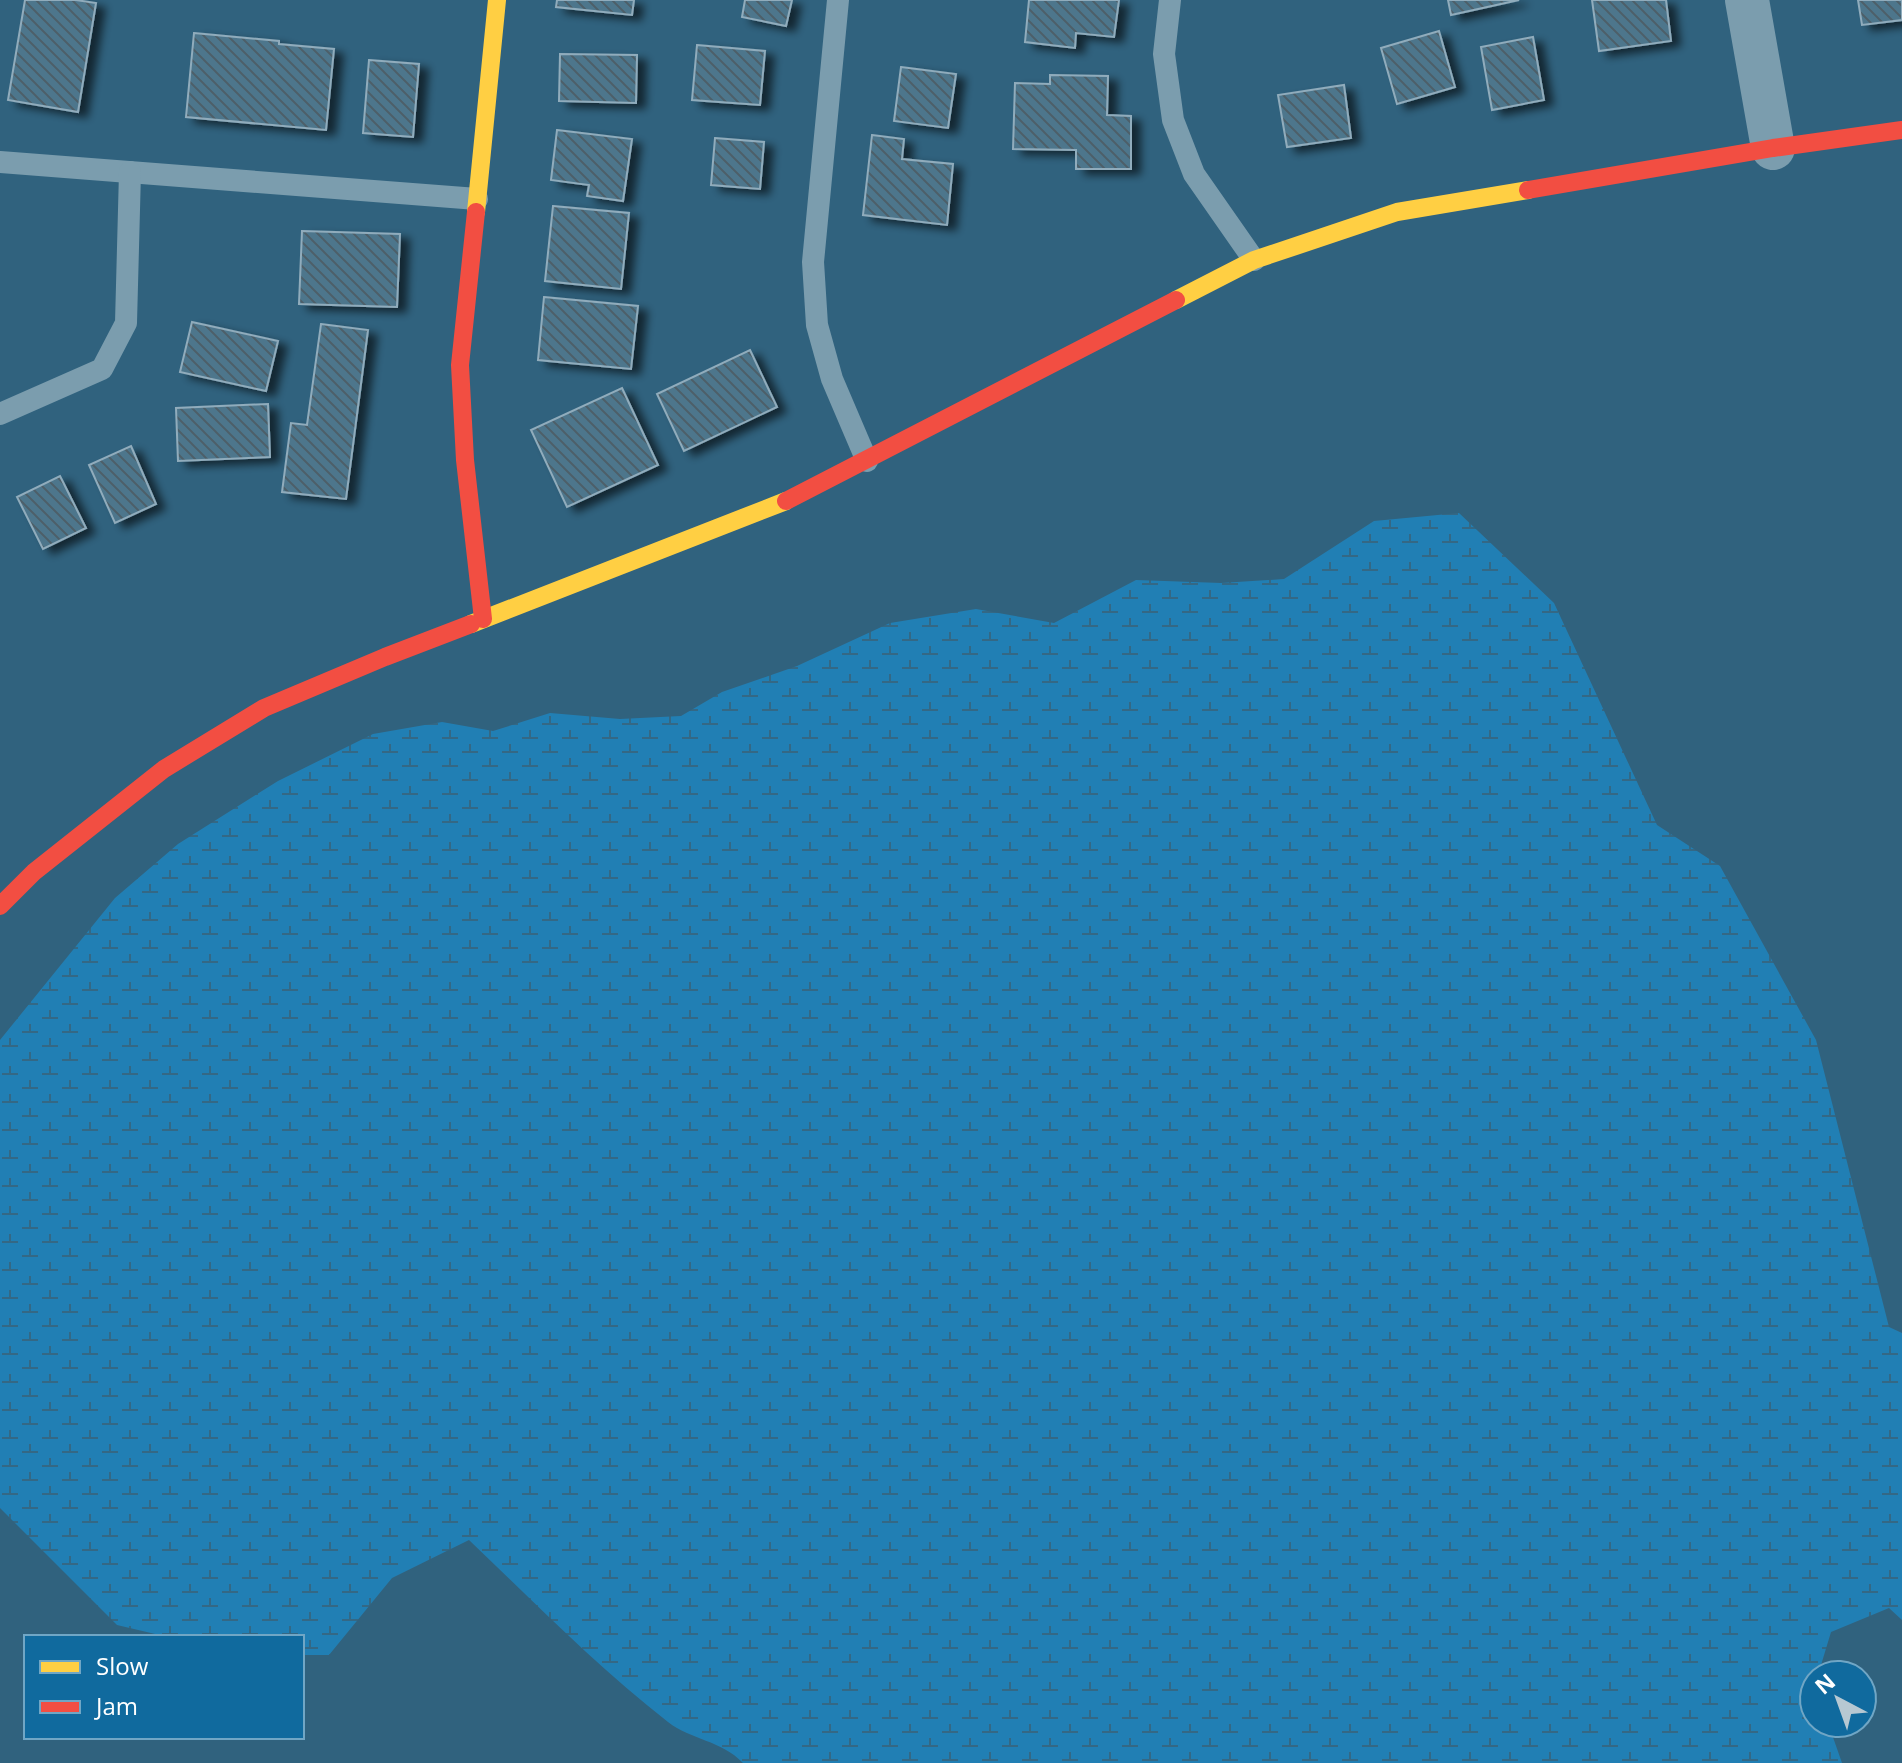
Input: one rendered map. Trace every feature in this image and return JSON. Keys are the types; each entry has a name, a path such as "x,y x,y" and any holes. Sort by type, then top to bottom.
{"street":[{"path":"483,619 465,460 460,365 497,0"},
{"path":"1747,0 1773,148"},
{"path":"0,906 34,872 164,769 264,708 385,657 783,503 1254,260 1397,212 1773,148 1902,130"}],"lane":[{"path":"838,0 814,278 817,325 832,379 867,461"},
{"path":"1170,0 1164,54 1173,120 1194,174 1254,260"},
{"path":"0,162 477,199"},
{"path":"0,414 102,369 126,323 130,172"}],"green space":[{"path":"1459,513 1554,603 1657,825 1720,866 1816,1040 1889,1327 1902,1333 1902,1620 1889,1608 1831,1632 1823,1659 1798,1659 1798,1739 1834,1739 1842,1763 743,1763 725,1749 677,1728 642,1701 566,1634 469,1540 392,1578 329,1655 304,1655 304,1635 160,1635 117,1625 0,1508 0,1040 115,898 178,844 278,781 373,734 442,722 493,731 550,713 620,719 681,716 722,692 797,666 890,623 976,609 1054,623 1136,580 1221,583 1284,579 1374,521"}],"building":[{"path":"25,0 96,3 78,112 8,100"},
{"path":"557,0 634,0 632,15 556,7"},
{"path":"745,0 792,0 786,26 742,17"},
{"path":"1029,0 1119,0 1114,37 1076,33 1075,48 1025,42"},
{"path":"1448,0 1519,0 1451,15"},
{"path":"1592,0 1666,0 1671,41 1599,51"},
{"path":"1858,0 1902,0 1902,20 1862,25"},
{"path":"1439,31 1455,87 1397,104 1381,48"},
{"path":"194,33 334,49 326,130 186,117"},
{"path":"1533,37 1544,100 1492,110 1481,47"},
{"path":"697,45 765,51 760,105 692,100"},
{"path":"560,54 637,55 636,103 559,101"},
{"path":"369,60 419,64 413,137 363,133"},
{"path":"901,67 956,74 948,128 894,121"},
{"path":"1050,75 1108,76 1107,115 1131,116 1131,169 1076,169 1076,150 1013,149 1015,83 1050,84"},
{"path":"1344,85 1351,138 1287,147 1278,95"},
{"path":"557,130 632,139 623,201 587,196 589,185 551,180"},
{"path":"872,135 904,139 902,159 953,164 947,225 863,215"},
{"path":"715,138 764,142 760,189 711,185"},
{"path":"553,206 629,213 621,289 545,281"},
{"path":"302,231 400,234 397,307 299,304"},
{"path":"544,297 638,306 631,369 538,360"},
{"path":"192,322 278,341 266,391 180,372"},
{"path":"321,324 368,330 346,499 282,492 291,423 307,425"},
{"path":"750,350 777,407 684,451 657,394"},
{"path":"622,388 658,465 567,507 531,430"},
{"path":"268,404 270,457 178,461 176,408"},
{"path":"131,446 156,504 115,523 89,465"},
{"path":"60,476 86,528 43,549 17,497"}],"traffic: slow":[{"path":"476,212 497,0"},
{"path":"1176,300 1254,260 1397,212 1528,190"},
{"path":"471,624 786,501"}],"traffic: jam":[{"path":"1528,190 1773,148 1902,130"},
{"path":"476,212 460,365 465,460 483,619"},
{"path":"786,501 1176,300"},
{"path":"0,906 34,872 164,769 264,708 471,624"}]}
